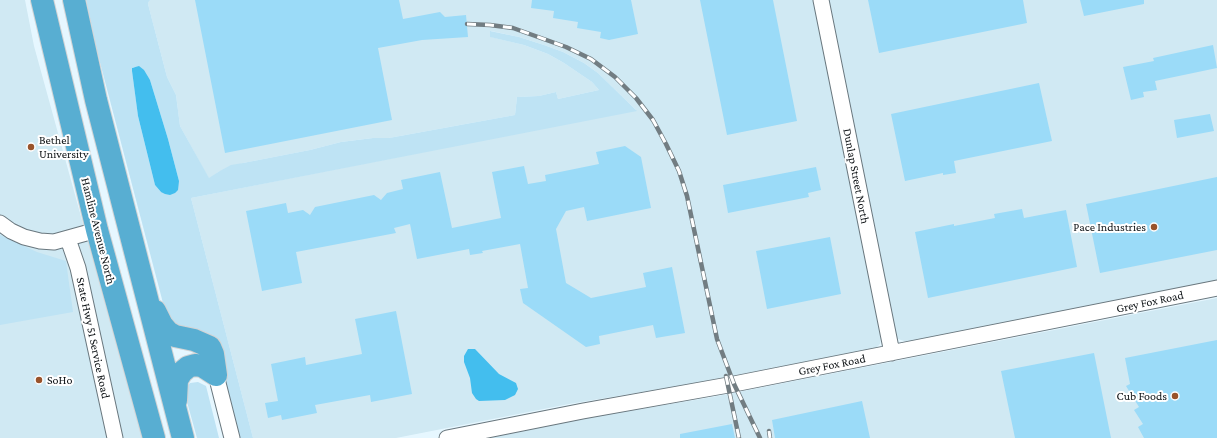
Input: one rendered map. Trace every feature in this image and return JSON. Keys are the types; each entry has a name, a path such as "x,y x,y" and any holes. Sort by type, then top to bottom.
{"highway":[{"name":"Hamline Avenue North","path":"42,0 97,230 154,438"},
{"path":"74,0 96,100 183,438"},
{"path":"142,282 162,325 168,332 175,336 194,340 210,347 213,354 216,375"},
{"path":"176,408 177,380 188,366 202,366 216,375"}],"street":[{"name":"Dunlap Street North","path":"821,0 892,353"},
{"path":"0,223 11,231 24,237 40,241 54,242 97,230"},
{"name":"State Hwy 51 Service Road","path":"68,239 78,268 115,438"},
{"name":"Grey Fox Road","path":"447,438 583,411 734,384 1217,288"},
{"path":"216,375 232,438"}],"shaded area":[{"name":"Bethel University","path":"0,0 25,0 34,46 142,438 0,438"},
{"path":"86,0 151,0 148,4 167,77 176,95 180,126 209,178 231,165 310,150 341,142 373,138 389,138 515,115 517,97 539,96 556,92 558,99 599,90 592,82 548,54 524,45 490,37 490,31 519,37 544,45 563,52 584,63 598,73 637,111 191,198 253,438 237,438 217,350 170,323 163,303 97,51","holes":["134,67 150,80 179,181 161,192 155,185 138,116 132,68"]},
{"path":"151,0 813,0 881,336 880,344 876,348 684,385 569,404 396,438 253,438 191,198 636,110 598,73 584,63 563,52 544,45 519,37 491,31 491,37 524,45 548,54 592,82 599,90 558,99 556,92 539,96 517,97 515,115 389,138 373,138 341,142 310,150 243,163 218,172 209,179 180,126 176,95 167,77 148,4"},
{"path":"828,0 1217,0 1217,280 907,342 898,339 896,337"},
{"path":"0,235 37,252 66,261 73,312 0,325"},
{"path":"1217,298 1217,438 486,438 598,416 713,397"},
{"path":"198,382 206,386 219,438 197,438 184,391 190,383"}],"water":[{"path":"139,66 144,70 150,80 179,181 178,190 170,195 161,192 155,185 138,116 132,68"},
{"path":"468,349 475,349 499,374 516,383 518,389 515,395 505,400 479,401 476,399 472,393 470,378 464,362 464,356"}],"building":[{"path":"195,0 399,0 403,19 440,12 445,17 466,15 468,37 422,40 378,48 392,120 225,153"},
{"path":"532,0 631,0 638,34 609,40 600,38 601,32 577,28 578,22 553,18 554,11 531,8"},
{"path":"700,0 773,0 797,121 727,135"},
{"path":"868,0 1023,0 1027,23 879,53"},
{"path":"1080,0 1144,0 1144,4 1084,16"},
{"path":"1213,45 1217,68 1155,81 1157,90 1143,92 1144,97 1131,100 1123,67 1154,61 1153,58"},
{"path":"1039,83 1052,141 954,161 956,173 943,175 943,173 905,181 891,114"},
{"path":"1210,114 1214,131 1177,138 1174,120"},
{"path":"625,146 641,157 651,208 587,221 584,207 566,211 556,229 566,283 591,298 646,287 643,273 672,267 685,333 656,338 653,325 599,336 600,344 586,347 523,303 520,289 528,288 520,244 482,251 483,253 470,255 469,249 417,259 410,224 394,228 396,233 296,252 302,283 262,291 246,211 286,203 288,213 303,210 310,215 315,207 374,195 381,200 387,193 403,189 401,180 440,172 452,228 501,218 492,172 524,166 528,184 546,181 545,175 599,164 596,152"},
{"path":"816,167 821,190 808,193 809,197 728,213 723,185"},
{"name":"Pace Industries","path":"1217,177 1217,250 1100,273 1086,204"},
{"path":"1022,209 1024,218 1066,210 1077,267 928,298 915,232 995,218 994,214"},
{"path":"830,237 841,294 767,309 756,251"},
{"path":"396,311 412,394 371,402 370,395 315,405 317,413 282,420 281,415 268,418 265,403 278,401 271,364 305,357 306,365 362,354 355,319"},
{"name":"Cub Foods","path":"1217,340 1217,438 1144,438 1138,427 1143,424 1134,410 1139,407 1126,386 1130,384 1125,358"},
{"path":"1094,353 1111,438 1015,438 1001,371"},
{"path":"862,401 870,438 775,438 772,420"},
{"path":"732,424 735,438 680,438 680,434"}],"railway":[{"path":"467,24 513,28 566,47 591,59 615,77 636,98 653,120 679,171 687,196 717,339 734,384 760,438"},
{"path":"726,376 739,438"},
{"path":"769,431 770,438"}],"place":[{"name":"Bethel University","path":"31,147"},
{"name":"Pace Industries","path":"1154,227"},
{"name":"SoHo","path":"39,380"},
{"name":"Cub Foods","path":"1175,396"}]}
